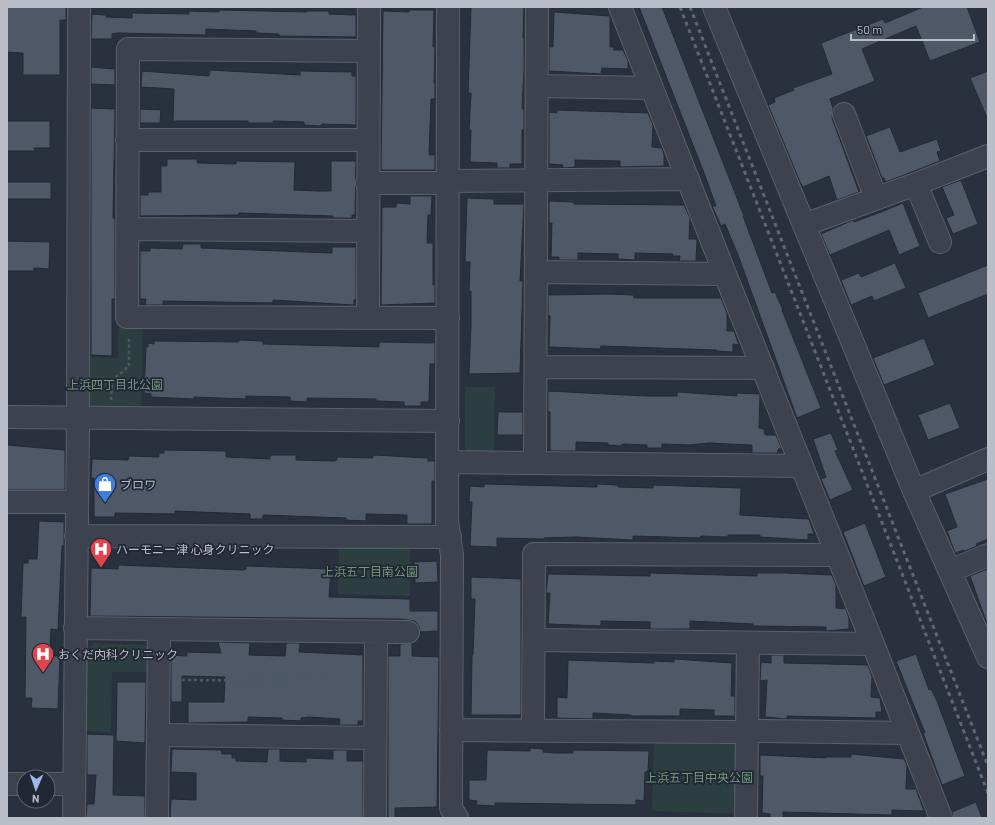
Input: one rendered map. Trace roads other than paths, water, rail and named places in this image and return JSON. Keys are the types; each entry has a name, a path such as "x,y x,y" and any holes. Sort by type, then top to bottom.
{"street":[{"path":"74,818 78,418 79,7"},
{"path":"368,318 367,140 369,7"},
{"path":"448,7 447,521 452,555 451,808 457,818"},
{"path":"535,463 537,367 537,7"},
{"path":"620,7 724,274 873,644 940,818"},
{"path":"714,7 914,491 988,657"},
{"path":"368,51 128,49 126,317 448,318"},
{"path":"537,86 652,88"},
{"path":"844,114 876,198"},
{"path":"127,140 367,140"},
{"path":"804,225 988,156"},
{"path":"367,182 688,179"},
{"path":"916,184 940,242"},
{"path":"127,228 368,231"},
{"path":"537,272 724,274"},
{"path":"537,367 763,368"},
{"path":"7,417 448,421"},
{"path":"914,491 988,459"},
{"path":"448,462 802,466"},
{"path":"7,502 76,502"},
{"path":"76,536 450,537"},
{"path":"533,731 534,554 837,555"},
{"path":"950,571 988,555"},
{"path":"75,628 408,632"},
{"path":"157,818 159,630"},
{"path":"375,818 376,632"},
{"path":"534,640 873,644"},
{"path":"746,818 748,643"},
{"path":"451,730 906,733"},
{"path":"158,735 375,738"},
{"path":"56,784 74,784"}],"railway":[{"path":"680,7 988,793"},
{"path":"690,7 988,766"}],"place":[{"name":"ブロワ","path":"105,504"},
{"name":"ハーモニー津 心身クリニック","path":"101,568"},
{"name":"おくだ内科クリニック","path":"43,674"}],"park label":[{"name":"上浜四丁目北公園","path":"115,384"},
{"name":"上浜五丁目南公園","path":"370,571"},
{"name":"上浜五丁目中央公園","path":"699,777"}]}
